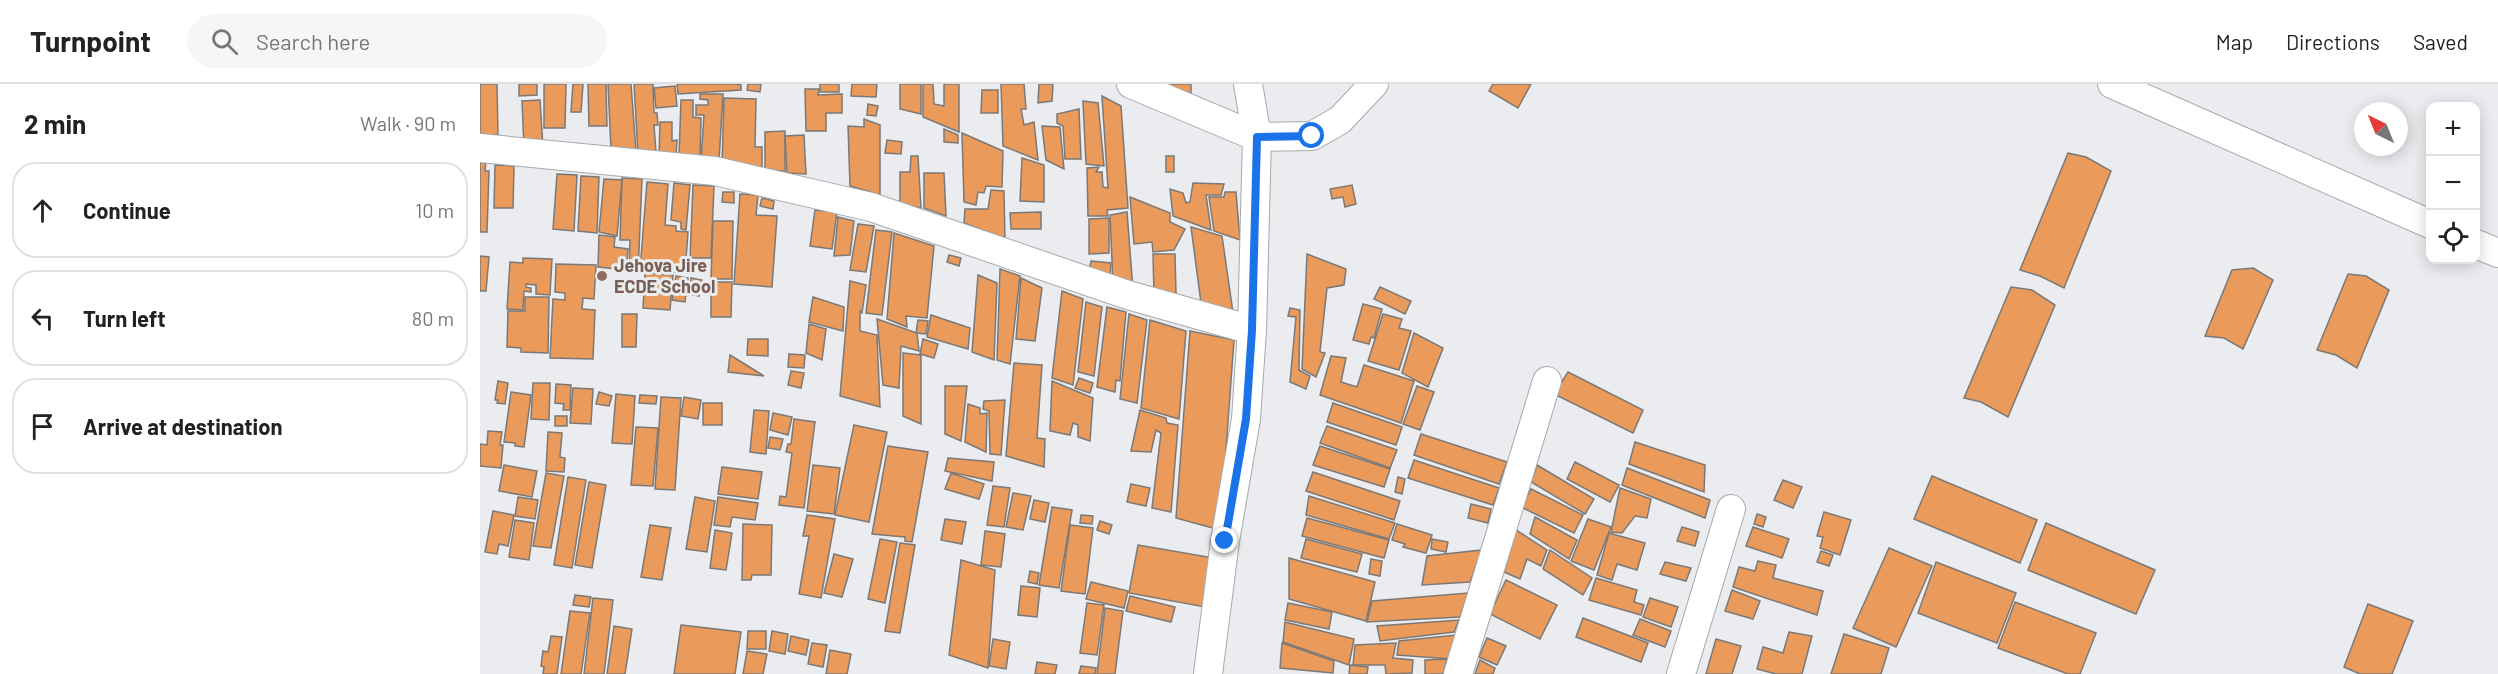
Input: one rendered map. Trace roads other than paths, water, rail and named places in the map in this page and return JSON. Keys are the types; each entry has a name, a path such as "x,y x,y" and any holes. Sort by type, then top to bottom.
{"street":[{"path":"1131,84 1257,137 1312,136 1340,120 1374,84"},
{"path":"1208,674 1225,541 1246,419 1252,330 1257,137 1248,84"},
{"path":"2112,84 2426,222"},
{"path":"480,147 715,171 860,204 1128,295 1252,330"},
{"path":"2480,246 2498,253"},
{"path":"1458,674 1547,381"},
{"path":"1681,674 1731,509"}],"place":[{"name":"Jehova Jire ECDE School","path":"602,276"}]}
